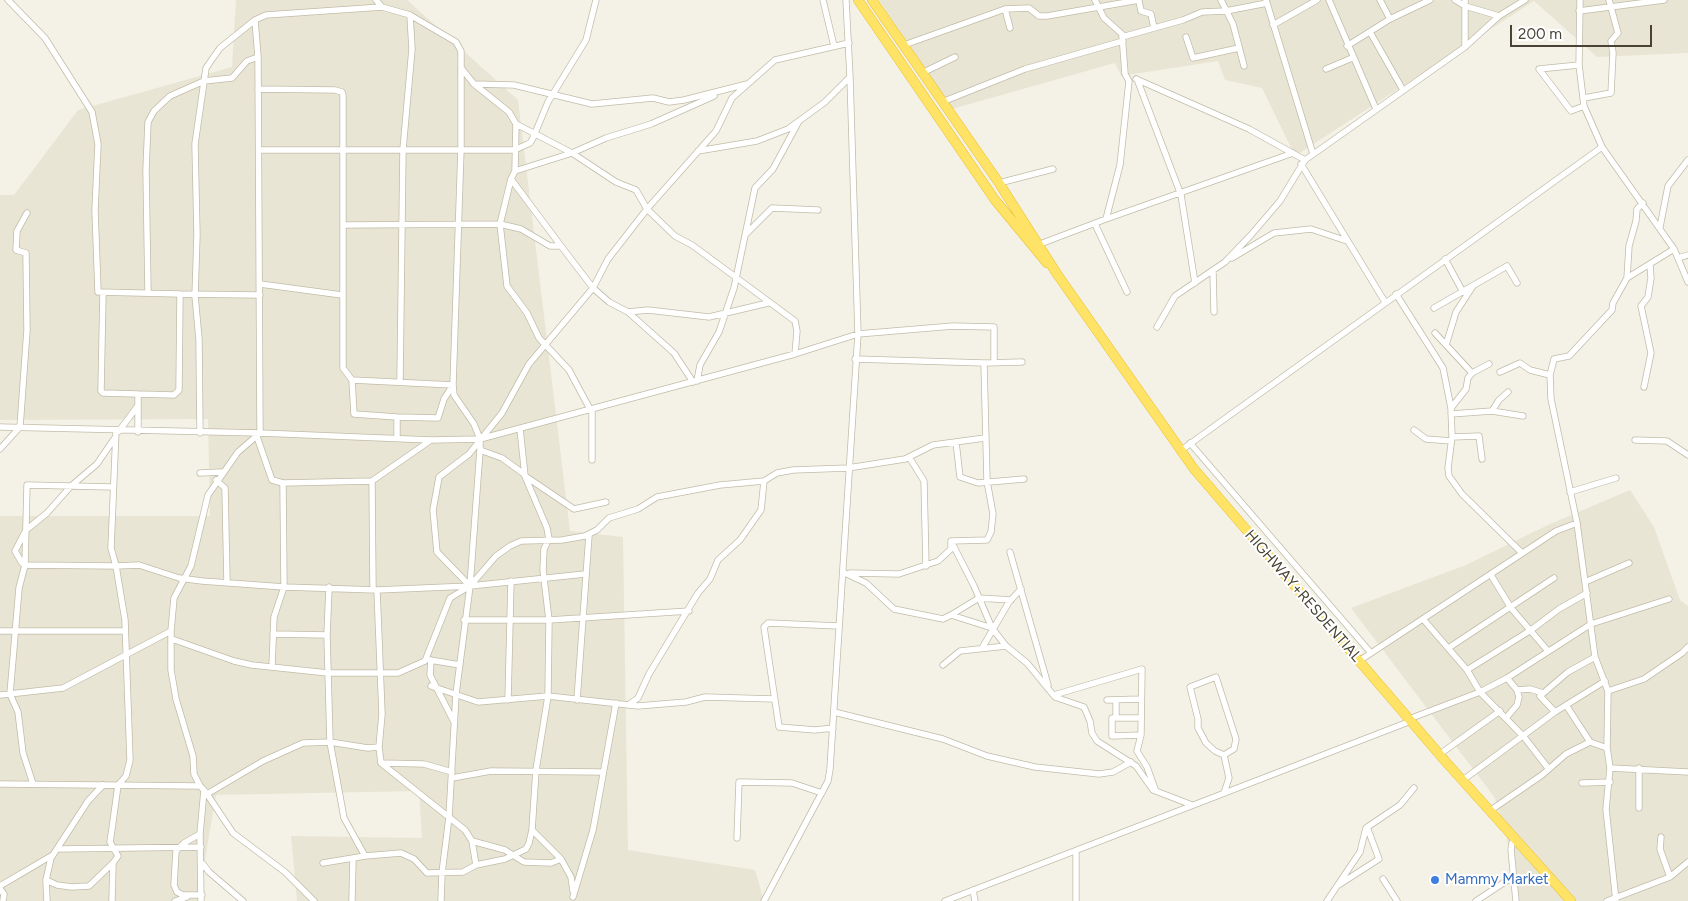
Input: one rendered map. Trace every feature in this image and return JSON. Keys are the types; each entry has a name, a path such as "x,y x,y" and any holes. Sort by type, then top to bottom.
{"highway":[{"path":"858,0 995,200 1022,235 1057,274"},
{"path":"872,0 999,183 1040,244 1057,274"},
{"name":"HIGHWAY+RESDENTIAL","path":"1057,274 1136,384 1180,451 1410,720 1571,901"}],"street":[{"path":"8,0 45,38 92,112 98,144 95,210 98,292 195,296 260,295"},
{"path":"376,0 382,7"},
{"path":"259,150 514,150 530,143 552,96 586,40 596,0"},
{"path":"823,0 834,46"},
{"path":"764,901 829,778 839,626 846,572 848,468 858,334 846,0"},
{"path":"1095,0 1104,18 1122,39 1125,74 1129,81 1120,165 1106,219"},
{"path":"904,44 1005,10 1029,8 1039,16 1047,16 1118,2 1119,4 1139,0 1141,11 1151,14 1154,28"},
{"path":"1220,0 1234,24 1244,66"},
{"path":"1273,25 1317,0"},
{"path":"1330,0 1352,58 1376,109"},
{"path":"1380,0 1390,19"},
{"path":"1347,46 1390,19 1430,0"},
{"path":"1455,0 1499,16"},
{"path":"1580,0 1579,65 1584,106 1602,147 1660,227 1674,249 1688,282"},
{"path":"1584,98 1611,93 1613,54 1611,41 1618,33 1609,0"},
{"path":"1579,11 1611,8 1626,2 1664,0"},
{"path":"942,102 1025,68 1183,20 1202,12 1226,12 1266,1 1312,154"},
{"path":"1225,262 1280,201 1303,162 1312,154 1465,47 1499,16 1521,1"},
{"path":"1465,3 1465,47"},
{"path":"200,433 199,339 195,296 197,236 195,144 204,80 210,59 255,20 271,13 314,13 382,7 410,15 456,42 461,51 461,149 453,385 454,395 474,424 480,439 470,586 464,620 456,694 449,818 442,874 441,901"},
{"path":"1005,10 1010,28"},
{"path":"400,380 403,149 412,49 410,15"},
{"path":"255,20 258,57 260,284 258,434 272,480 283,483 372,481 431,440"},
{"path":"1370,32 1403,90"},
{"path":"1186,37 1192,58 1239,48"},
{"path":"470,586 437,552 433,510 439,477 469,454 502,413 529,364 593,288 608,259 647,208 716,130 732,98 775,60 849,43"},
{"path":"148,293 146,170 148,122 154,110 170,96 204,80 232,78 247,61 258,57"},
{"path":"922,73 955,57"},
{"path":"1326,69 1352,58"},
{"path":"1579,65 1539,69 1571,111 1584,106"},
{"path":"462,69 474,84 509,112 516,124 572,153 616,182 636,190 647,208 675,236 692,244 795,321 797,331 795,354"},
{"path":"698,151 756,141 788,129 825,102 850,77"},
{"path":"1129,81 1137,79 1249,129 1293,153 1303,162 1347,241 1385,302"},
{"path":"1137,79 1180,193 1195,283"},
{"path":"474,84 514,86 592,104 653,98 669,102 749,84"},
{"path":"258,89 342,92 342,366 352,380 354,414 438,418 444,399 453,385"},
{"path":"515,171 572,153 606,138 651,124 722,91"},
{"path":"695,382 700,366 719,332 725,314 736,278 755,188 773,169 799,121"},
{"path":"516,124 515,171 511,179 500,224 507,286 527,313 533,328 545,345 569,370 591,410 592,460"},
{"path":"1180,451 1602,147"},
{"path":"1040,244 1293,153"},
{"path":"1660,227 1668,186 1688,160"},
{"path":"999,183 1052,169"},
{"path":"511,179 593,288 609,302 628,312 674,353 695,382"},
{"path":"1615,899 1606,809 1610,782 1607,748 1608,691 1594,656 1577,523 1551,400 1550,375 1554,359 1569,356 1612,310 1613,303 1627,278 1629,246 1636,221 1637,209 1643,203"},
{"path":"745,236 772,208 818,210"},
{"path":"0,449 20,427 26,330 26,253 16,250 17,230 27,213"},
{"path":"343,224 500,224 521,229 550,246 561,246"},
{"path":"1095,224 1128,292"},
{"path":"1156,327 1175,296 1225,262 1274,233 1312,230 1347,241"},
{"path":"1627,278 1674,249"},
{"path":"1678,258 1688,255"},
{"path":"1445,259 1463,292"},
{"path":"1644,387 1650,353 1641,306 1648,297 1651,278 1650,265"},
{"path":"1434,308 1507,266 1517,282"},
{"path":"1213,271 1214,312"},
{"path":"260,284 342,295"},
{"path":"1446,344 1456,312 1474,285"},
{"path":"103,293 101,391 103,393 174,395 180,390 180,294"},
{"path":"1396,294 1443,368 1451,411 1452,439 1448,468 1453,483 1522,553"},
{"path":"628,312 648,310 709,317 768,302"},
{"path":"0,427 117,432 397,437 431,440 480,439 695,382 858,334 953,326 994,327 994,362"},
{"path":"1436,333 1472,373"},
{"path":"855,359 984,363 1022,362"},
{"path":"951,541 987,540 991,532 993,514 987,482 984,363"},
{"path":"1500,372 1520,363 1530,370 1550,375"},
{"path":"1451,411 1466,389 1468,378 1472,373 1489,364"},
{"path":"352,380 400,380 453,385"},
{"path":"1492,412 1499,400 1508,392"},
{"path":"138,394 138,432"},
{"path":"23,564 15,551 26,530 47,513 71,486 97,464 110,448 117,432 138,406"},
{"path":"1451,411 1492,412 1523,416"},
{"path":"397,417 397,437"},
{"path":"322,863 365,856 401,853 414,859 427,874 442,874 463,872 476,865 505,859 526,849 532,830 536,770 548,696 549,620 544,578 544,549 549,539 547,528 525,476 520,429"},
{"path":"1414,430 1426,439 1479,436 1482,459"},
{"path":"46,880 64,886 89,886 118,856 110,842 118,785 126,776 130,760 125,631 112,548 113,487 117,432"},
{"path":"258,434 238,452 216,480 208,495 195,551 186,579 174,598 171,631 171,670 174,689 192,756 194,774 203,790 234,833 285,872 314,901"},
{"path":"455,724 434,687 428,660 450,598 470,586 496,556 510,546 521,542 549,539 562,540 589,535 609,518 638,509 657,497 720,486 764,481 777,473 792,470 848,468 909,457 933,444 985,438"},
{"path":"1635,440 1667,441 1688,456"},
{"path":"956,442 960,476 978,483 1024,480"},
{"path":"1190,444 1371,653"},
{"path":"480,450 502,458 574,509 606,502"},
{"path":"909,457 924,481 926,566"},
{"path":"200,473 222,472"},
{"path":"1570,492 1616,478"},
{"path":"216,480 225,488 227,582"},
{"path":"372,481 375,589 382,714 379,747 381,764 465,830 472,841 476,865"},
{"path":"627,705 638,698 649,674 689,611 698,593 710,578 718,560 740,540 761,510 764,481"},
{"path":"272,667 274,617 284,587 283,483"},
{"path":"33,784 23,753 18,712 10,694 26,530 28,485 113,487"},
{"path":"1359,661 1556,531 1577,523"},
{"path":"577,700 589,535"},
{"path":"846,572 899,574 938,561 951,549 951,541"},
{"path":"951,541 993,629 1006,646 1028,663 1054,695 1084,707 1090,721 1092,733 1097,741 1131,762 1156,792 1192,805"},
{"path":"1010,552 1048,688"},
{"path":"1585,582 1629,563"},
{"path":"23,564 139,565 186,579 284,587 375,589 470,586 585,574"},
{"path":"846,572 866,584 894,610 943,619 979,598 1011,600"},
{"path":"1491,575 1511,608 1548,651"},
{"path":"1450,647 1554,578"},
{"path":"508,700 511,581"},
{"path":"330,587 327,635 330,742 344,818 365,856"},
{"path":"982,648 1011,600 1021,589"},
{"path":"1468,670 1531,630 1559,609 1587,593"},
{"path":"945,901 1480,692 1508,678 1591,624 1669,599"},
{"path":"464,620 549,620 689,611"},
{"path":"951,615 993,629"},
{"path":"1423,619 1450,647 1468,670 1480,692 1524,737 1548,768"},
{"path":"833,728 816,730 779,727 765,624 839,626"},
{"path":"0,631 125,631"},
{"path":"0,695 63,688 171,631"},
{"path":"273,634 327,635"},
{"path":"172,639 234,661 328,673 398,672 428,660 460,665"},
{"path":"943,665 960,651 1006,646"},
{"path":"1608,691 1644,679 1688,647"},
{"path":"1555,712 1540,696 1568,672 1594,656"},
{"path":"1054,695 1142,669 1141,735 1137,751 1147,767 1156,792"},
{"path":"1216,678 1236,739 1234,749 1224,755 1215,751 1206,743 1198,728 1198,719 1190,686 1216,678"},
{"path":"1506,718 1517,705 1517,690 1508,678"},
{"path":"1463,780 1524,737 1555,712 1605,681"},
{"path":"434,687 478,702 548,696 627,705 672,704 705,697 774,699"},
{"path":"1517,690 1530,689 1543,693"},
{"path":"1107,700 1141,699"},
{"path":"1116,700 1116,718"},
{"path":"573,899 593,830 616,703"},
{"path":"1566,705 1590,742 1607,748"},
{"path":"1440,754 1500,711"},
{"path":"834,712 943,739 987,756 1034,767 1099,774 1113,772 1131,762"},
{"path":"1141,718 1112,718 1112,736 1141,735"},
{"path":"0,784 118,785 203,790 293,746 303,743 330,742 368,748 379,747"},
{"path":"1491,810 1566,754 1590,742"},
{"path":"1224,755 1229,778 1224,793"},
{"path":"381,764 424,764 452,775 491,771 536,770 603,772"},
{"path":"1610,768 1688,772"},
{"path":"1639,768 1639,808"},
{"path":"737,838 739,782 792,783 822,793"},
{"path":"1582,783 1610,782"},
{"path":"47,901 46,880 55,852 88,801 103,785"},
{"path":"1327,901 1360,852 1368,826 1400,805 1414,788"},
{"path":"200,834 179,848 174,860 174,885 177,892 202,898 200,834 203,790"},
{"path":"1338,885 1379,859 1368,826"},
{"path":"532,830 561,859 571,877 573,899"},
{"path":"1661,837 1660,849 1670,877"},
{"path":"1516,839 1512,843 1511,850 1516,901"},
{"path":"472,841 505,850 524,862 550,863 561,859"},
{"path":"3,901 4,894 0,888 39,865 55,852 201,848"},
{"path":"1076,851 1076,901"},
{"path":"352,901 353,858"},
{"path":"202,860 209,872 243,901"},
{"path":"1607,901 1670,877 1688,862"},
{"path":"112,901 113,863"},
{"path":"1476,901 1514,876"},
{"path":"1383,880 1397,901"},
{"path":"973,890 975,901"},
{"path":"175,901 191,895"}],"shaded area":[{"path":"236,0 407,0 518,100 570,531 623,537 628,850 755,870 764,901 297,901 291,836 422,838 419,791 216,795 198,901 0,901 0,516 210,516 208,419 0,420 0,195 14,195 78,110 232,67"},
{"path":"879,0 1688,0 1688,53 1597,57 1534,1 1295,156 1262,88 1225,80 1218,61 1121,76 1115,63 952,109"},
{"path":"1630,490 1654,527 1680,600 1688,606 1688,901 1519,901 1507,839 1495,798 1351,608 1466,565 1550,524"}],"place":[{"name":"Mammy Market","path":"1435,880"}]}
